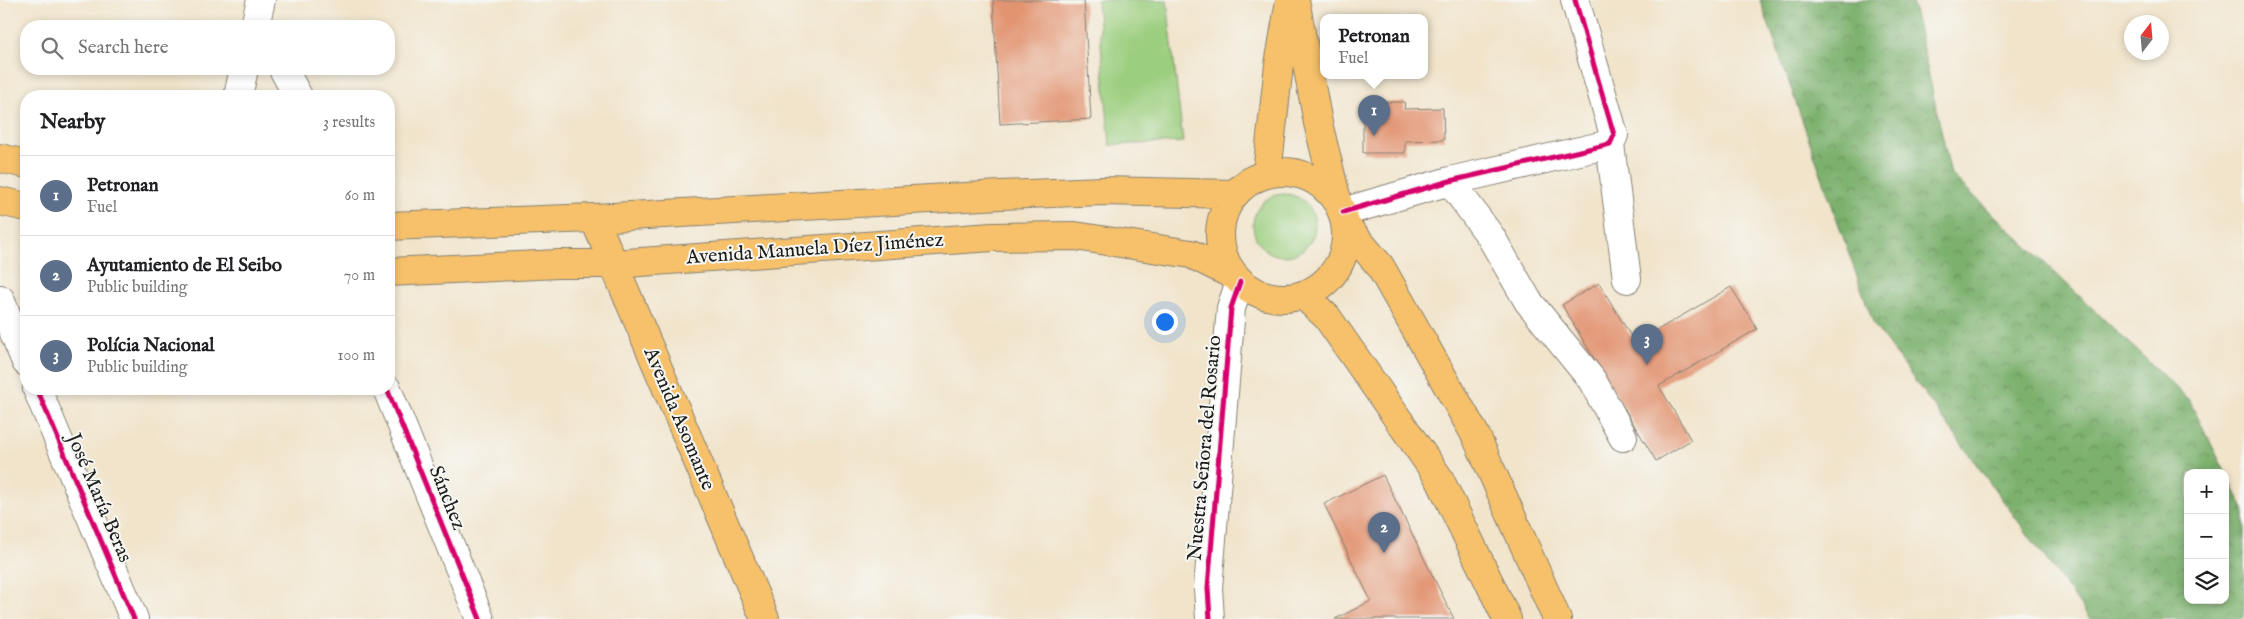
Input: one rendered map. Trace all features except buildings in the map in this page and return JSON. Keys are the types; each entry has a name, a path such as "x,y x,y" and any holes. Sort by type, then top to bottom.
{"main road":[{"path":"1267,173 1279,65 1291,0"},
{"path":"1295,0 1318,123 1342,213 1346,247 1338,268 1323,284 1303,295 1287,298 1270,297 1254,291 1237,279 1224,259 1219,240 1220,221 1233,194 1251,179 1267,173 1294,172 1318,181 1342,213 1380,266 1476,436 1557,619"},
{"path":"0,158 20,163"},
{"name":"Avenida Manuela Díez Jiménez","path":"395,226 594,218 1074,192 1233,194"},
{"path":"0,201 20,206"},
{"name":"Avenida Asomante","path":"594,218 765,619"},
{"name":"Avenida Manuela Díez Jiménez","path":"395,272 558,264 613,264 992,236 1075,236 1191,254 1237,279"},
{"path":"1303,295 1327,317 1439,478 1507,619"}],"street":[{"path":"1575,0 1614,136 1610,144 1627,279"},
{"path":"239,90 243,75"},
{"path":"287,75 295,90"},
{"path":"1342,213 1450,181 1610,144"},
{"path":"1450,181 1491,237 1528,301 1592,380 1623,438"},
{"name":"Nuestra Señora del Rosario","path":"1210,619 1208,588 1231,308 1237,279"},
{"path":"0,299 20,347"},
{"name":"José María Beras","path":"40,395 134,619"},
{"name":"Sánchez","path":"389,395 480,619"}],"green space":[{"path":"1097,0 1167,0 1183,142 1110,145"},
{"path":"1760,0 1912,0 1951,174 2189,400 2224,469 2184,469 2184,604 2229,604 2229,479 2244,509 2244,619 2090,619 1874,325"},
{"path":"1284,194 1301,199 1306,203 1310,208 1315,225 1310,242 1306,247 1301,251 1284,256 1267,251 1262,247 1258,242 1253,225 1258,208 1262,203 1267,199"}],"cycle path":[{"path":"1343,212 1450,181 1610,144 1614,135 1575,0"},
{"path":"1210,619 1208,588 1231,308 1240,282"},
{"path":"40,395 134,619"},
{"path":"389,395 480,619"}],"place":[{"name":"Petronan","path":"1374,136"},
{"name":"Polícia Nacional","path":"1647,365"},
{"name":"Ayutamiento de El Seibo","path":"1384,553"}]}
